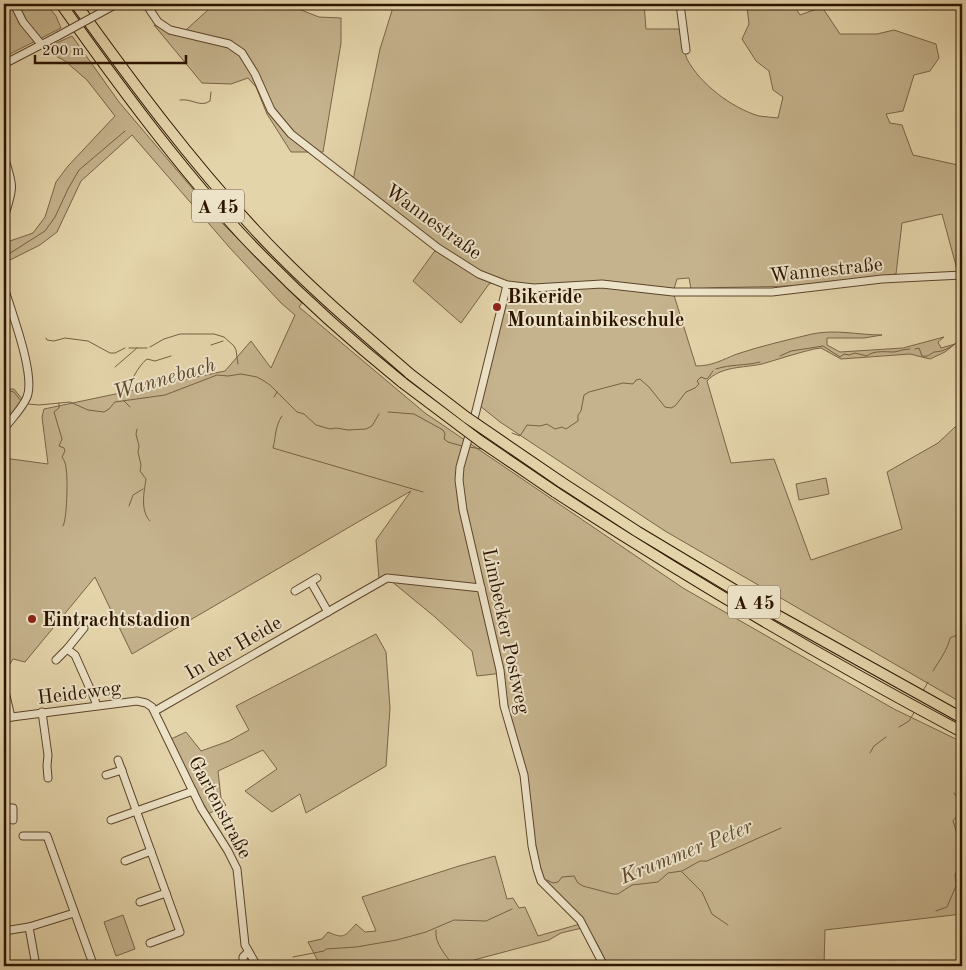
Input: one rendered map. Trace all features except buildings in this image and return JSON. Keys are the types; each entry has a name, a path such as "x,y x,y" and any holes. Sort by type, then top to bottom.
{"highway":[{"name":"A 45","path":"61,4 164,143 240,233 337,327 403,383 555,492 700,584 866,680 962,732"},
{"name":"A 45","path":"76,4 130,79 182,146 256,231 333,306 410,374 466,417 561,482 721,583 962,718"}],"street":[{"path":"14,4 23,22 41,44"},
{"name":"Wannestraße","path":"146,4 158,22 170,30 180,34 219,41 238,49 248,61 275,116 292,134 438,248 479,274 507,285 534,288 602,284 673,292 772,292 882,279 962,275"},
{"path":"680,4 686,50"},
{"path":"4,64 116,5"},
{"path":"4,157 11,177 12,194 4,217"},
{"name":"Limbecker Postweg","path":"507,285 466,446 460,473 460,492 500,670 504,706 524,775 532,846 541,881 580,920 604,966"},
{"path":"4,288 26,365 28,394 23,404 4,429"},
{"name":"In der Heide","path":"155,711 387,578 481,588"},
{"name":"In der Heide","path":"295,591 314,580 328,612"},
{"path":"56,660 68,649 84,628"},
{"path":"68,649 75,656 96,705"},
{"path":"4,687 7,717"},
{"name":"Heideweg","path":"7,717 96,705 142,702 149,705 155,711"},
{"name":"Gartenstraße","path":"155,711 193,791 237,869 244,938 248,952 257,966"},
{"path":"42,712 48,755 48,778"},
{"path":"118,760 180,932 150,943"},
{"path":"106,775 122,770"},
{"path":"111,820 193,791"},
{"path":"4,808 13,808 13,820"},
{"path":"24,836 47,836 93,964"},
{"path":"126,861 151,852"},
{"path":"140,902 166,893"},
{"path":"4,931 29,927 74,913"},
{"path":"29,927 36,966"},
{"path":"243,966 242,957 248,952"}],"shaded area":[{"path":"4,4 46,4 56,16 61,28 4,57"},
{"path":"220,4 286,4 319,17 341,18 341,43 323,152 291,152 267,114 256,87 248,78 231,84 202,83 154,25 185,37 186,30 210,8"},
{"path":"394,4 502,4 518,6 534,4 644,4 646,29 679,29 687,59 708,86 738,107 759,116 778,118 783,97 773,90 769,71 756,61 742,39 749,24 747,7 753,4 793,4 800,15 822,7 840,34 877,34 894,30 936,44 939,58 930,71 914,75 903,111 886,114 890,123 902,125 913,155 962,166 962,272 958,273 942,214 902,223 896,274 804,285 691,289 689,278 677,279 673,292 696,366 712,364 755,348 821,333 838,332 882,335 864,338 827,338 827,345 840,352 903,348 944,337 938,342 941,348 955,344 945,352 930,359 910,354 841,359 821,348 814,349 762,364 726,370 707,381 731,463 774,459 811,560 902,529 887,472 938,443 955,427 962,427 962,703 665,531 500,422 479,405 507,285 497,281 489,284 461,323 413,281 437,248 352,185 380,49"},
{"path":"72,36 119,102 220,221 302,303 299,307 425,413 683,588 894,709 962,742 962,914 825,930 824,966 608,966 581,919 541,880 533,846 527,775 507,706 503,673 477,676 472,651 435,617 385,576 379,579 376,540 411,491 132,654 95,577 25,662 13,659 10,664 7,663 4,667 4,458 48,464 42,417 44,409 225,371 251,341 271,368 295,315 281,303 230,248 132,135 81,181 57,232 40,245 4,263 4,243 33,233 45,217 56,182 68,166 115,116 87,80 65,61 43,49"},
{"path":"4,389 14,389 23,400 4,425"},
{"path":"826,478 829,494 799,500 796,484"},
{"path":"376,634 386,652 390,708 386,766 306,813 300,794 272,812 245,791 277,769 263,750 218,771 221,798 226,805 208,814 171,739 186,732 201,751 229,741 249,730 236,706"},
{"path":"495,856 507,899 513,898 519,908 525,907 538,936 580,924 582,928 561,933 549,940 474,960 477,966 338,966 335,961 320,965 308,942 322,939 328,932 337,936 344,936 356,924 365,932 376,931 362,897"},
{"path":"123,915 135,949 116,956 104,922"}],"waterway":[{"path":"180,100 203,104 210,101 211,92"},
{"path":"4,257 45,231 55,217 79,170 125,131"},
{"name":"Wannebach","path":"915,349 919,348 922,356 928,356 934,352 946,349 962,338 962,330"},
{"path":"150,347 164,339 180,334 214,334 224,337 234,346 238,364"},
{"path":"46,338 47,340 54,341 65,338 88,341 110,353 115,353 125,348"},
{"path":"211,345 223,341"},
{"name":"Wannebach","path":"780,356 791,351 823,346 840,357 844,354 855,353 867,356 877,352 894,352 910,349"},
{"path":"129,348 147,348"},
{"path":"115,367 137,348"},
{"path":"125,394 143,362 147,359 155,361 171,356"},
{"name":"Wannebach","path":"716,369 760,362"},
{"name":"Wannebach","path":"512,433 520,436 527,425 540,426 547,424 555,429 562,427 566,429 578,421 584,395 623,383 633,384 636,380 640,379 665,407 671,408 675,406 686,392 699,384 697,381 701,377 706,379 713,371"},
{"name":"Wannebach","path":"28,404 39,405 70,402 88,410 104,412 115,402 165,395 217,375 241,374 257,377 270,385 297,412 304,414 316,425 330,429 366,429 372,426 379,414"},
{"name":"Wannebach","path":"4,390 14,392 21,401"},
{"name":"Wannebach","path":"274,397 277,392"},
{"name":"Wannebach","path":"124,401 130,407"},
{"path":"59,403 59,408 54,412 62,439 59,446 64,448 65,451 62,457 66,465 67,480 63,526"},
{"name":"Wannebach","path":"388,412 414,414 443,430 445,434 444,439 448,442 462,446"},
{"path":"282,416 277,427 273,448 423,492"},
{"path":"137,429 140,471 146,479 144,507 150,521"},
{"name":"Wannebach","path":"469,447 482,449"},
{"path":"129,506 133,495 143,489"},
{"path":"933,671 945,651 950,638 962,633"},
{"path":"923,691 928,682"},
{"path":"899,727 909,721 915,711"},
{"path":"870,753 874,746 886,737"},
{"path":"954,793 961,804 959,813 953,821 957,834 959,868 955,874 956,886 962,888"},
{"name":"Krummer Peter","path":"547,880 553,883 558,882 562,877 574,876 578,883 583,886 618,894 632,885 658,882 668,873 682,871 700,861 707,861 781,828"},
{"path":"682,872 702,892 712,914 728,925"},
{"path":"936,911 947,907 956,886"},
{"name":"Krummer Peter","path":"293,957 326,949 356,947 397,940 426,932 454,920 486,921 512,909"},
{"path":"436,930 437,940 453,966"}],"place":[{"name":"Bikeride Mountainbikeschule","path":"497,307"},
{"name":"Eintrachtstadion","path":"32,619"}]}
